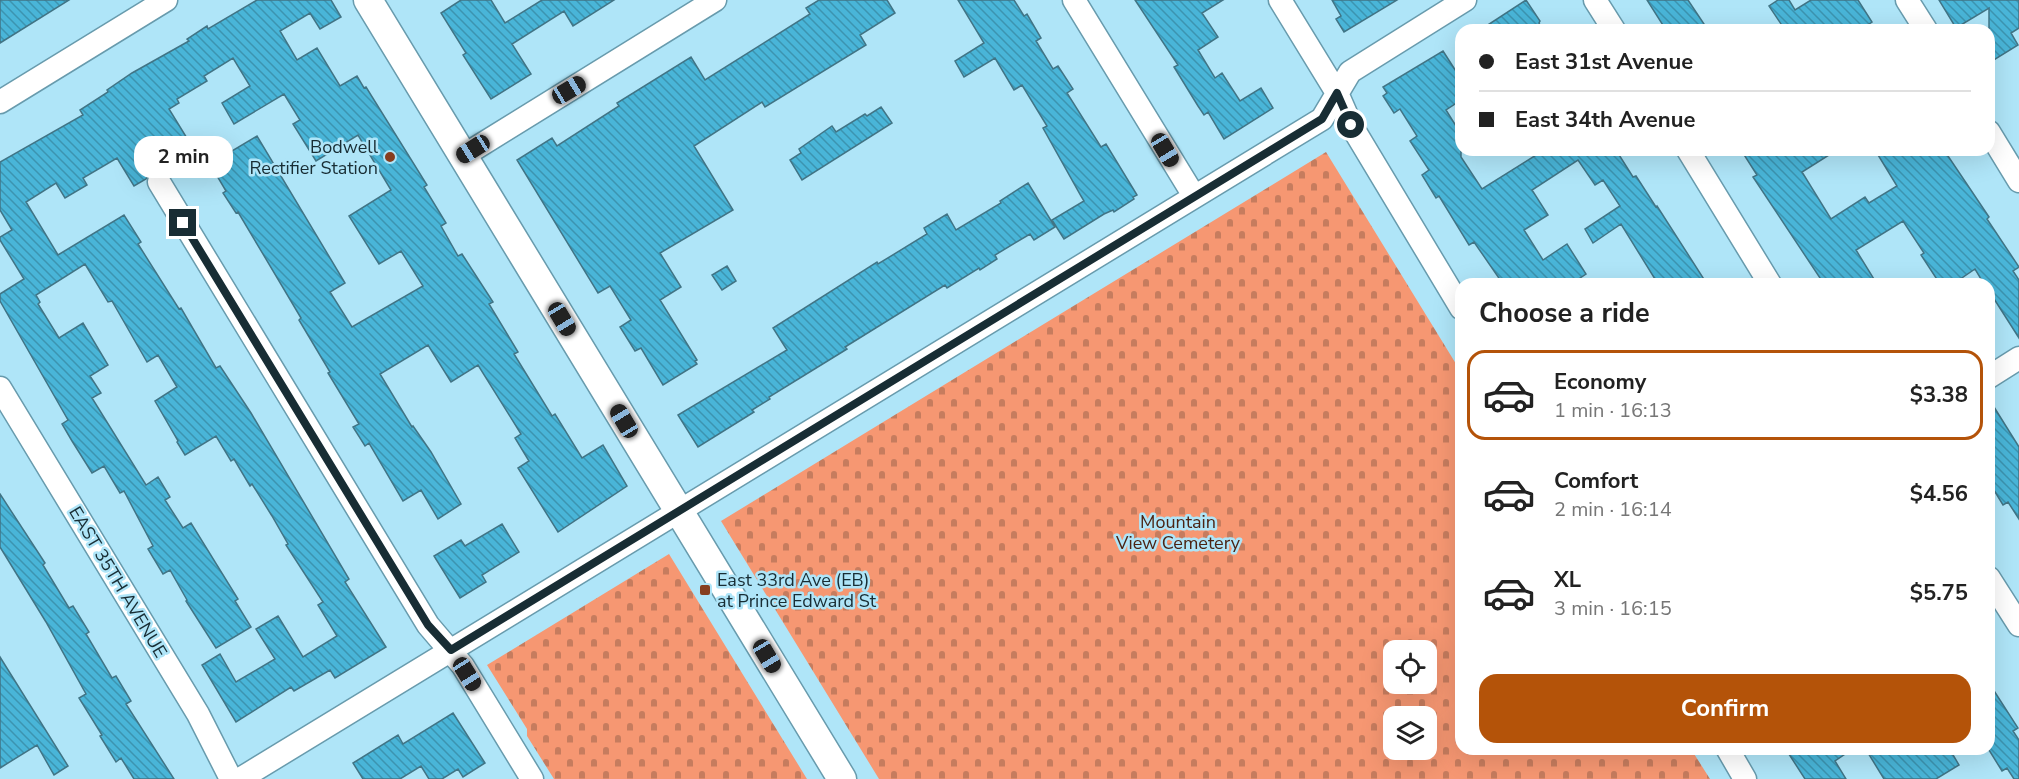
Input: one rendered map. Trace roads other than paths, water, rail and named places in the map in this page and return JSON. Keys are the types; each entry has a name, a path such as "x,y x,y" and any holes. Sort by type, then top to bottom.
{"street":[{"path":"0,102 166,0"},
{"path":"368,0 842,779"},
{"path":"463,156 715,0"},
{"path":"1074,0 1194,196"},
{"path":"1280,0 1337,93 1351,125 1455,298"},
{"path":"240,779 1322,119 1350,72 1466,0"},
{"path":"1595,0 1610,24"},
{"path":"1908,0 1922,24"},
{"path":"1995,142 2019,181"},
{"path":"1692,156 1766,278"},
{"path":"159,182 428,625 463,666 532,779"},
{"path":"1995,373 2019,358"},
{"name":"EAST 35TH AVENUE","path":"0,388 198,714 231,779"},
{"path":"1995,587 2019,625"},
{"path":"1731,755 1745,779"}],"place":[{"name":"Bodwell Rectifier Station","path":"390,157"},
{"name":"East 33rd Ave (EB) at Prince Edward St","path":"705,590"}],"park label":[{"name":"Mountain View Cemetery","path":"1178,532"}]}
